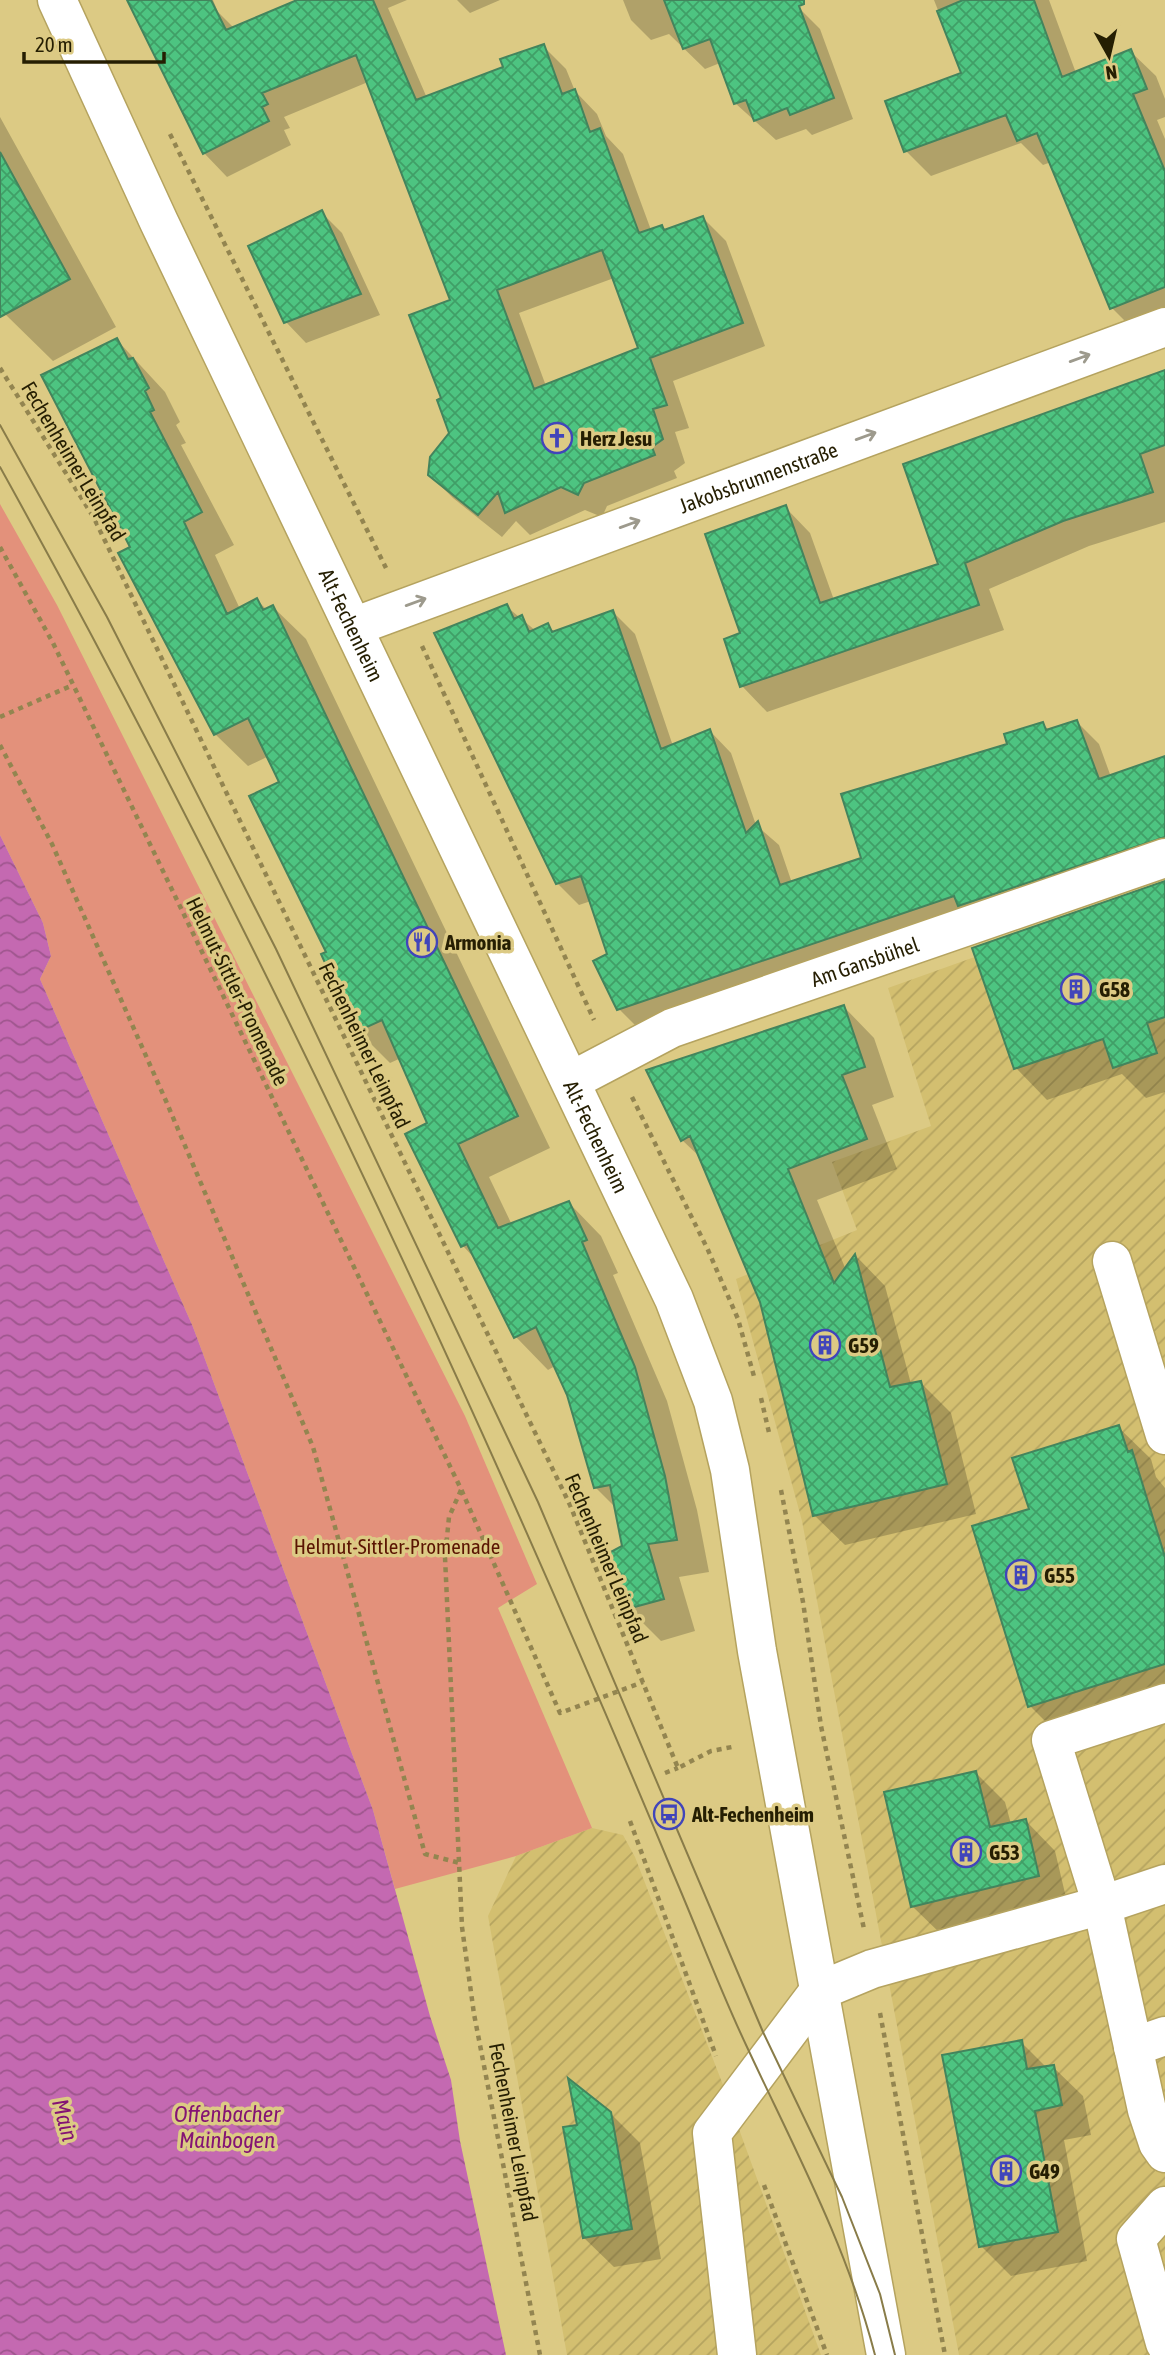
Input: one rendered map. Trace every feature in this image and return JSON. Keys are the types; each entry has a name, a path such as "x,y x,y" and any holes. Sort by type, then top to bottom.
{"street":[{"name":"Alt-Fechenheim","path":"57,0 159,222 674,1299 713,1401 730,1470 774,1739 886,2355"},
{"name":"Jakobsbrunnenstraße","path":"353,626 1165,327"},
{"name":"Am Gansbühel","path":"571,1081 672,1028 1165,858"},
{"path":"1112,1261 1165,1435"},
{"path":"1165,1703 1051,1740 1102,1905 1149,2041 1147,2110 1158,2143 1165,2153"},
{"path":"737,2355 712,2133 819,1991 872,1969 1102,1905 1165,1884"},
{"path":"1165,2206 1136,2239 1165,2343"}],"path":[{"name":"Fechenheimer Leinpfad","path":"0,368 94,518 570,1505 678,1768"},
{"name":"Helmut-Sittler-Promenade","path":"0,547 73,685 461,1489"},
{"path":"0,717 73,685"},
{"path":"0,745 63,868 166,1101 313,1447 425,1854 460,1863"},
{"name":"Fechenheimer Leinpfad","path":"461,1489 449,1517 445,1557 462,1927 474,2014 540,2355"},
{"path":"461,1489 560,1713 643,1682"},
{"path":"665,1773 711,1751 774,1739 821,1726 872,1969 945,2355"}],"shaded area":[{"path":"1165,889 1165,2355 959,2355 802,1521 736,1279 857,1230 832,1162 931,1126 888,988"},
{"path":"592,1828 623,1835 635,1857 723,2085 821,2355 567,2355 488,1916 516,1856"}],"green space":[{"name":"Helmut-Sittler-Promenade","path":"0,504 57,605 465,1416 537,1584 498,1608 592,1828 516,1856 395,1889 373,1810 193,1327 40,979 51,956 43,923 0,835"}],"water":[{"name":"Offenbacher Mainbogen","path":"0,835 43,923 51,956 40,979 193,1327 373,1810 430,2016 451,2080 460,2141 506,2355 0,2355"}],"building":[{"path":"127,0 211,0 226,30 297,0 373,0 416,100 503,67 500,59 544,44 562,94 575,89 590,132 600,128 639,233 662,225 664,230 703,216 743,323 650,358 667,405 653,409 663,439 652,447 655,455 584,483 578,495 561,487 505,513 498,492 478,515 428,475 430,457 449,433 437,400 441,398 409,315 450,300 356,55 262,93 268,104 262,107 269,121 203,154","holes":["602,250 638,348 534,389 497,290"]},
{"path":"664,0 804,0 804,4 799,6 834,98 790,115 787,108 754,121 746,100 734,104 710,39 683,49"},
{"path":"963,0 1034,0 1062,77 1131,49 1147,89 1133,94 1165,171 1165,287 1110,309 1037,133 1017,141 1006,115 904,152 885,101 961,73 937,11"},
{"path":"0,152 70,279 0,317"},
{"path":"322,210 361,294 284,323 248,246"},
{"path":"117,338 128,359 133,358 149,388 145,391 154,410 150,412 202,512 184,522 227,614 257,598 263,610 273,605 518,1116 458,1144 498,1228 569,1201 587,1240 582,1242 635,1367 665,1476 677,1540 648,1544 664,1599 627,1609 607,1554 622,1546 610,1485 594,1488 567,1395 536,1327 514,1338 467,1244 461,1247 405,1134 427,1123 382,1020 356,1032 321,954 326,952 249,796 279,782 248,718 214,735 118,553 130,547 41,375"},
{"path":"1165,370 1165,445 1140,454 1153,492 1063,521 965,563 979,605 740,687 724,639 740,633 705,534 786,505 820,603 938,564 903,464"},
{"path":"507,604 514,619 522,615 529,632 548,623 552,632 613,610 661,749 710,729 746,833 758,821 780,885 861,858 841,794 1007,744 1004,734 1043,722 1046,730 1077,720 1099,779 1165,756 1165,837 958,906 954,896 617,1010 593,961 607,954 581,876 556,884 434,633"},
{"name":"G58","path":"1165,881 1165,1017 1147,1023 1157,1053 1113,1068 1103,1039 1014,1069 972,948"},
{"path":"844,1005 865,1067 842,1075 867,1139 788,1169 834,1283 855,1254 890,1387 921,1381 947,1484 813,1516 760,1302 690,1136 681,1141 646,1070"},
{"path":"1119,1425 1128,1452 1132,1450 1165,1557 1165,1664 1028,1707 972,1526 1029,1509 1012,1458"},
{"name":"G53","path":"976,1771 990,1827 1026,1819 1039,1876 911,1907 884,1792"},
{"name":"G49","path":"1022,2040 1027,2069 1054,2065 1062,2105 1035,2111 1058,2232 979,2247 942,2055"},
{"path":"568,2078 611,2112 632,2229 583,2238 563,2127 577,2125"}],"tram line":[{"path":"0,425 107,617 276,949 538,1502 763,2032 842,2197 880,2294 895,2355"},
{"path":"0,467 93,638 271,985 439,1337 597,1694 728,2004 835,2236 875,2355"}],"place":[{"name":"Herz Jesu","path":"557,438"},
{"name":"Armonia","path":"422,942"},
{"name":"G58","path":"1076,989"},
{"name":"G59","path":"825,1345"},
{"name":"G55","path":"1021,1575"},
{"name":"Alt-Fechenheim","path":"669,1814"},
{"name":"G53","path":"966,1852"},
{"name":"G49","path":"1006,2171"}],"water label":[{"name":"Main","path":"65,2120"}]}
